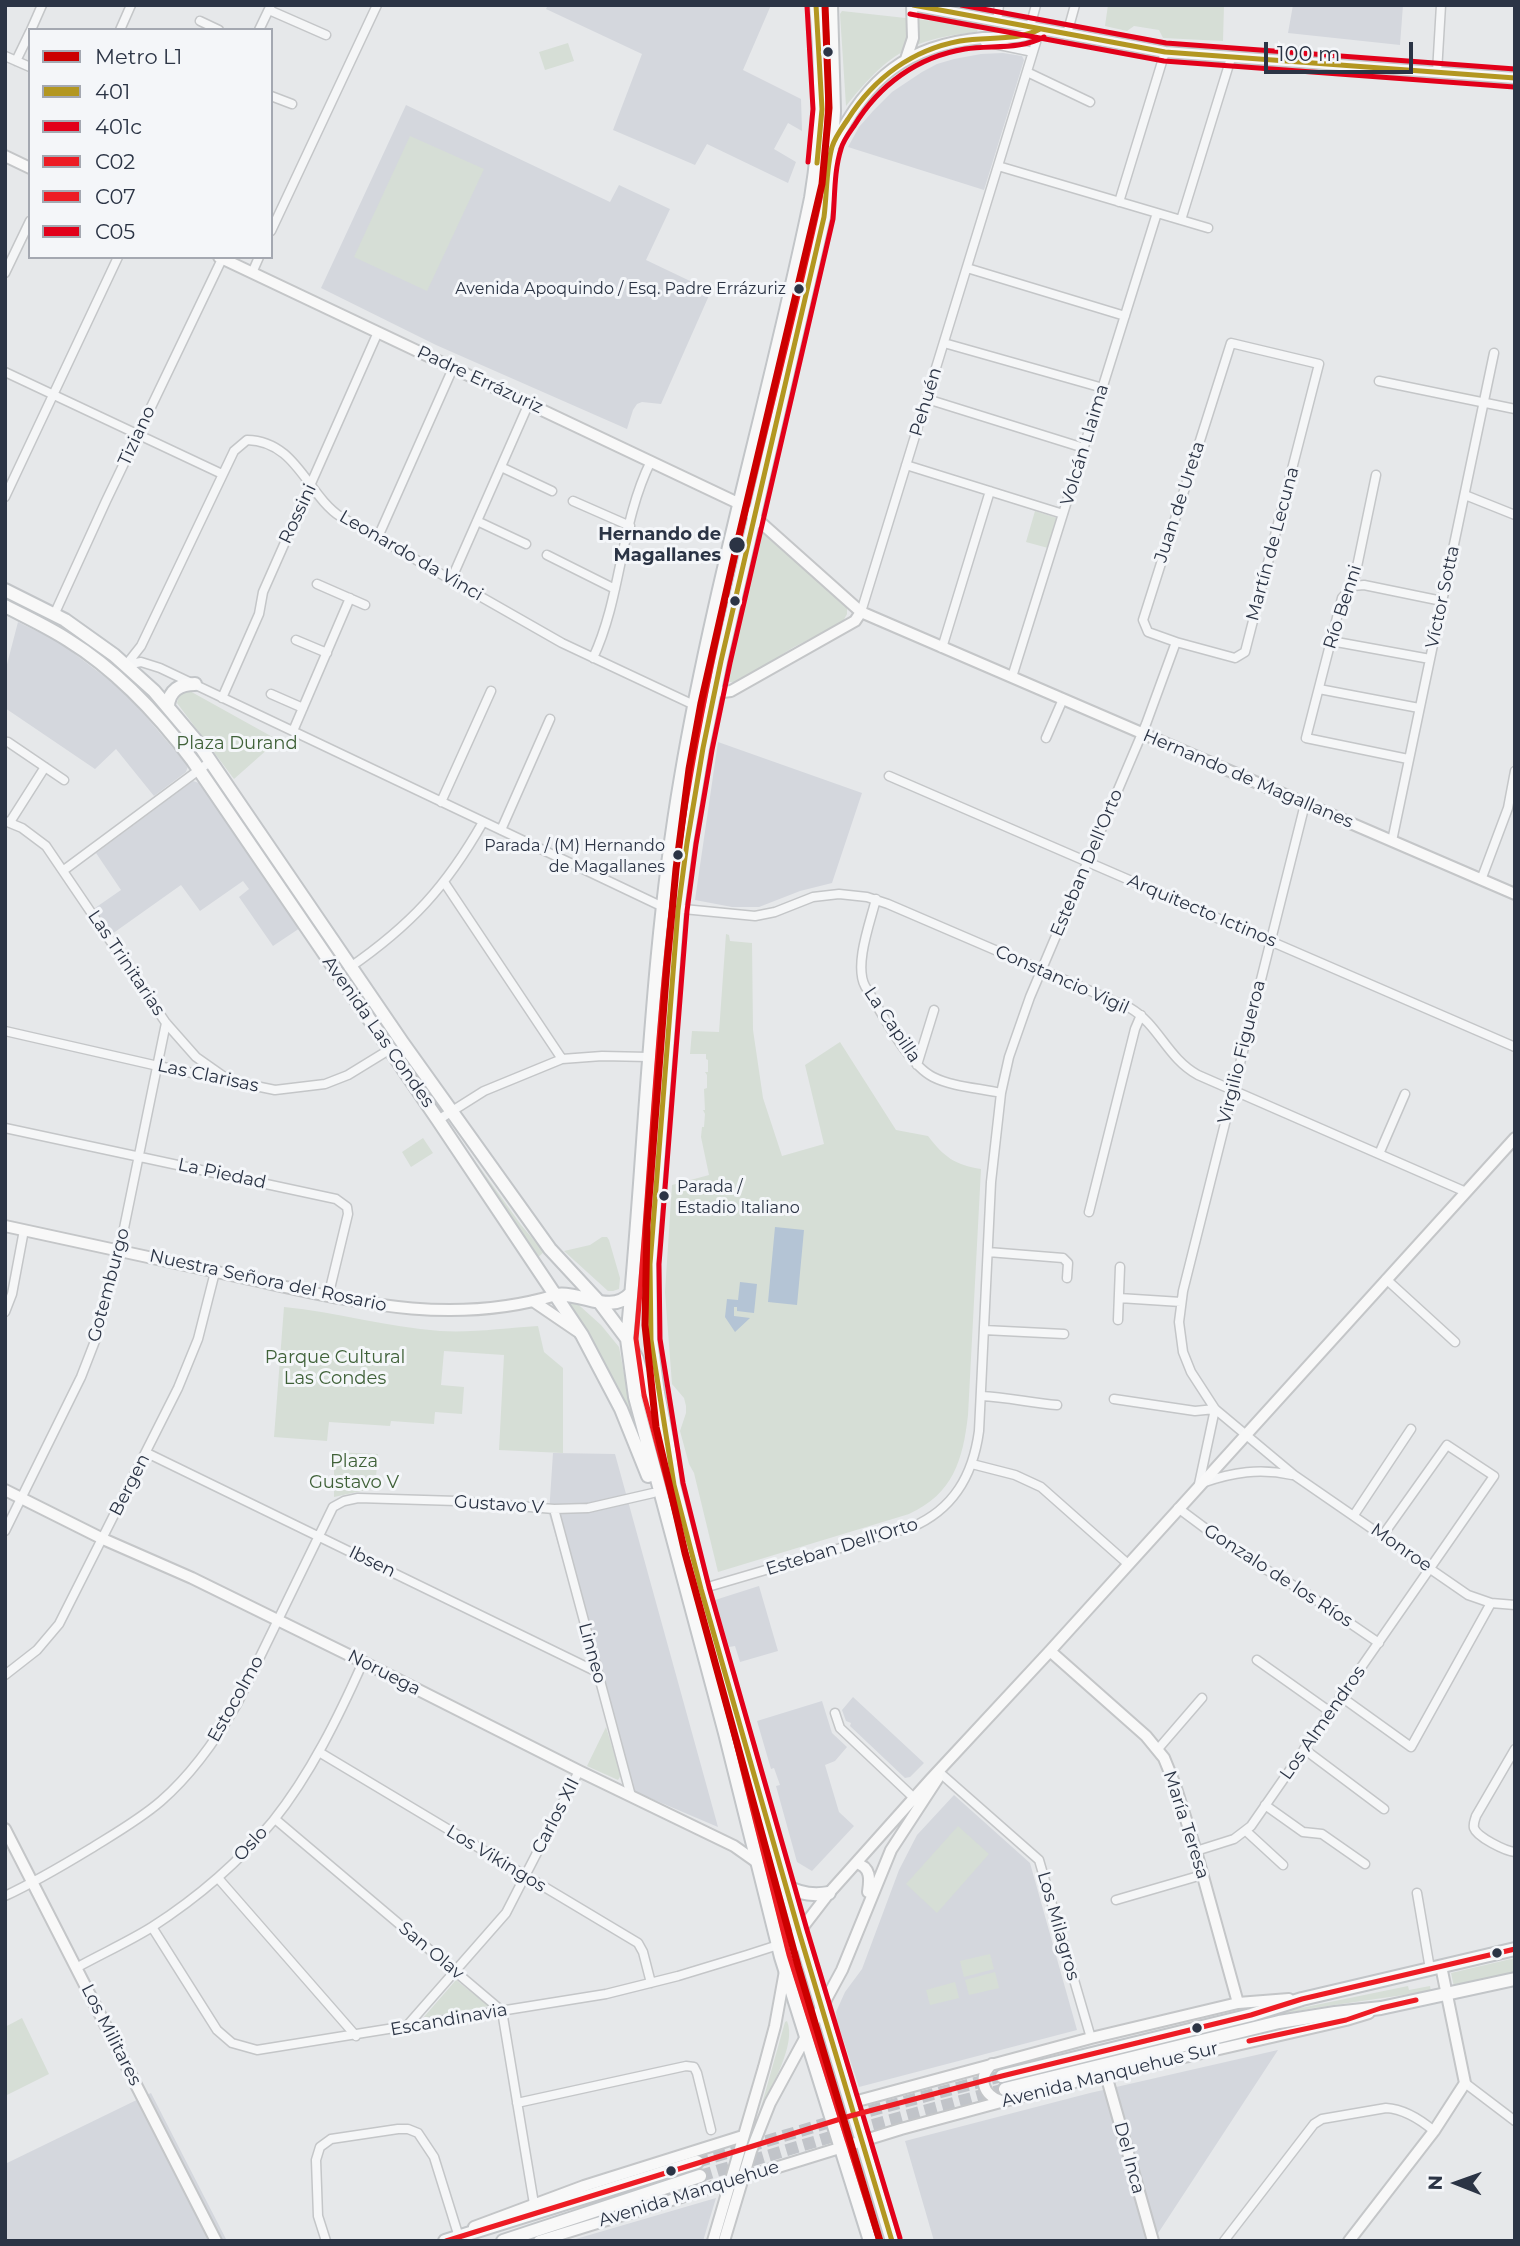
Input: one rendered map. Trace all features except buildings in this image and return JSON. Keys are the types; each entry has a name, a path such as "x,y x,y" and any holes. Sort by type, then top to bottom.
{"main road":[{"path":"816,5 821,73 821,127 814,180 694,705 681,776 663,907 627,1339 635,1397 785,1971 870,2241"},
{"path":"831,5 835,75 832,147 824,217 703,748 678,910 650,1264 653,1364 674,1485 785,1885 892,2241"},
{"path":"906,59 913,38 912,5 1165,52 1515,78"},
{"path":"832,147 860,101 887,73 906,59 927,49 962,41 1025,36 1035,28"},
{"path":"5,156 28,167"},
{"path":"804,230 810,239 815,257"},
{"name":"Padre Errázuriz","path":"223,259 740,504"},
{"name":"Hernando de Magallanes","path":"740,504 861,612 1515,894"},
{"name":"Avenida Las Condes","path":"5,590 98,642 126,665 168,706 211,761 402,1042 550,1249 600,1303 627,1339 637,1359 674,1485"},
{"name":"Avenida Las Condes","path":"5,606 70,641 115,674 154,714 199,770 582,1335 621,1409 668,1525"},
{"path":"704,662 708,684 715,690 731,691 855,621 861,612"},
{"path":"168,706 169,696 174,690 195,684"},
{"path":"712,2241 771,2041 785,1971 799,1932 829,1893 914,1798 1515,1138"},
{"name":"Nuestra Señora del Rosario","path":"5,1226 328,1297 394,1308 434,1311 485,1309 533,1301 555,1294"},
{"path":"555,1294 570,1294 600,1303 620,1302 631,1293"},
{"path":"533,1301 582,1335"},
{"name":"Noruega","path":"5,1490 363,1662 734,1846 758,1863"},
{"name":"María Teresa","path":"1050,1651 1158,1749 1172,1776 1196,1851 1238,2003"},
{"path":"724,2241 751,2151 770,2103 846,1961 891,1850 937,1781 939,1772"},
{"name":"Los Militares","path":"5,1829 216,2241"},
{"path":"856,1863 862,1864 869,1873 866,1912"},
{"path":"785,1885 794,1891 807,1894 829,1893"},
{"name":"Avenida Manquehue Sur","path":"840,2147 1003,2089 1302,1998 1515,1949"},
{"path":"1349,2241 1434,2131 1465,2083 1446,1994 1435,1968"},
{"name":"Avenida Manquehue Sur","path":"1003,2089 1106,2075 1346,2020 1381,2008 1515,1979"},
{"name":"Avenida Manquehue Sur","path":"850,2103 1091,2038 1238,2003 1302,1998"},
{"name":"Avenida Manquehue Sur","path":"1003,2089 1279,2022 1335,2012 1381,2008"},
{"path":"992,2064 985,2071 982,2082 987,2093 1003,2089"},
{"name":"Del Inca","path":"1106,2075 1153,2241"},
{"name":"Avenida Manquehue","path":"443,2241 534,2204 743,2136"},
{"name":"Avenida Manquehue","path":"539,2241 840,2147"},
{"name":"Avenida Manquehue","path":"443,2241 697,2162"},
{"name":"Avenida Manquehue","path":"503,2241 700,2176"}],"street":[{"path":"31,28 42,5"},
{"path":"121,28 131,5"},
{"path":"273,227 377,5"},
{"path":"997,21 999,5"},
{"name":"Pehuén","path":"861,612 1033,52 1036,5"},
{"path":"1068,34 1074,5"},
{"path":"1437,72 1441,5"},
{"path":"260,28 270,7 326,35"},
{"path":"200,20 215,28"},
{"path":"16,61 28,35"},
{"path":"962,41 991,43 1033,52"},
{"path":"1119,202 1165,52"},
{"path":"5,56 28,66"},
{"path":"1181,220 1231,58"},
{"path":"1027,72 1090,102"},
{"path":"273,97 292,104"},
{"path":"998,166 1208,228"},
{"name":"Volcán Llaima","path":"1012,677 1157,213"},
{"path":"5,273 28,225"},
{"path":"5,497 117,259"},
{"name":"Tiziano","path":"54,615 221,259"},
{"path":"252,273 258,259"},
{"path":"967,268 1125,316"},
{"name":"Rossini","path":"222,698 259,614 262,592 378,332"},
{"name":"Martín de Lecuna","path":"1176,642 1231,658 1239,657 1245,652 1319,364 1231,342"},
{"name":"Juan de Ureta","path":"1176,642 1148,632 1144,625 1144,616 1231,342"},
{"path":"944,343 1103,388"},
{"name":"Víctor Sotta","path":"1392,841 1494,353"},
{"path":"378,537 453,368"},
{"path":"5,372 222,474 141,646 126,665"},
{"path":"1379,381 1515,409"},
{"path":"927,399 1084,448"},
{"path":"451,580 529,403"},
{"name":"Leonardo da Vinci","path":"222,474 234,451 247,440 256,440 273,447 286,455 336,514 593,658 694,705"},
{"path":"593,658 604,634 638,490 651,461"},
{"path":"906,465 1063,514"},
{"path":"501,467 552,491"},
{"name":"Río Benni","path":"1376,475 1353,586 1342,598 1306,738 1408,759"},
{"path":"942,648 990,491"},
{"path":"1465,495 1515,515"},
{"path":"573,501 629,527"},
{"path":"477,521 526,544"},
{"path":"547,555 615,589"},
{"path":"317,584 365,604"},
{"path":"1353,586 1364,585 1442,601"},
{"path":"293,731 350,598"},
{"path":"296,640 327,653"},
{"path":"1331,641 1430,659"},
{"name":"Esteban Dell'Orto","path":"701,1590 921,1523 938,1513 953,1499 964,1482 972,1464 979,1431 991,1182 1001,1093 1014,1040 1041,970 1142,734 1176,642"},
{"name":"Constancio Vigil","path":"126,665 147,663 195,684 663,907 755,916 827,894 849,894 876,900 1130,1007 1141,1015 1182,1065 1198,1075 1466,1192"},
{"path":"1319,689 1419,708"},
{"path":"441,802 491,691"},
{"path":"271,694 303,708"},
{"path":"1046,738 1063,699"},
{"path":"501,830 550,719"},
{"path":"8,742 64,780"},
{"path":"64,870 211,761"},
{"name":"Las Trinitarias","path":"45,767 8,822 36,836 46,846 183,1044 205,1065 220,1074 255,1087"},
{"path":"1481,880 1508,808 1515,772"},
{"name":"Arquitecto Ictinos","path":"889,776 1515,1047"},
{"name":"Virgilio Figueroa","path":"1244,1435 1214,1409 1191,1372 1183,1352 1179,1322 1181,1301 1305,804"},
{"path":"337,975 404,927 427,904 483,822"},
{"path":"444,882 562,1059"},
{"name":"La Capilla","path":"876,900 861,976 878,1007 917,1065 929,1075 1001,1093"},
{"path":"917,1065 934,1010"},
{"path":"1089,1212 1135,1029 1141,1015"},
{"name":"Gotemburgo","path":"5,1531 23,1499 88,1361 119,1250 166,1023"},
{"name":"Las Clarisas","path":"5,1031 275,1090 325,1083 348,1075 402,1042"},
{"path":"438,1120 484,1091 562,1059 602,1056 649,1058"},
{"path":"1379,1154 1405,1094"},
{"name":"La Piedad","path":"5,1128 336,1199 347,1207 348,1214 328,1297"},
{"path":"5,1312 12,1294 24,1230"},
{"path":"988,1252 1063,1258 1068,1263 1067,1278"},
{"path":"1118,1320 1120,1267"},
{"name":"Bergen","path":"5,1675 37,1650 60,1624 178,1388 198,1339 215,1272"},
{"path":"1386,1279 1455,1342"},
{"path":"1119,1297 1181,1301"},
{"path":"984,1329 1064,1334"},
{"path":"981,1396 1057,1405"},
{"path":"1114,1399 1195,1411 1214,1409 1199,1484"},
{"path":"1354,1515 1411,1429"},
{"name":"Monroe","path":"1244,1435 1294,1475 1468,1595 1491,1603 1515,1605"},
{"name":"Los Almendros","path":"1246,1831 1494,1476 1447,1445 1383,1535"},
{"name":"Ibsen","path":"147,1453 597,1672"},
{"path":"972,1464 1015,1475 1041,1487 1128,1564"},
{"name":"Monroe","path":"1199,1484 1241,1472 1267,1471 1294,1475"},
{"name":"Gustavo V","path":"344,1501 358,1498 457,1501 554,1509 588,1508 653,1493"},
{"name":"Estocolmo","path":"5,1896 33,1883 141,1817 183,1779 219,1735 237,1704 333,1507 344,1501"},
{"name":"Gonzalo de los Ríos","path":"1178,1508 1233,1550 1303,1591 1379,1643"},
{"name":"Linneo","path":"554,1509 631,1797"},
{"path":"1340,1696 1411,1747 1491,1603"},
{"path":"1257,1660 1329,1712"},
{"name":"Oslo","path":"76,1968 152,1927 218,1878 275,1819 319,1752 363,1662"},
{"path":"1158,1749 1202,1698"},
{"path":"835,1713 840,1728 914,1798"},
{"path":"1304,1749 1384,1809"},
{"path":"1515,1749 1474,1824 1478,1834 1505,1850 1515,1852"},
{"name":"Los Vikingos","path":"319,1752 638,1943 651,1983"},
{"name":"Carlos XII","path":"406,2027 506,1913 579,1771"},
{"name":"Los Milagros","path":"939,1772 1039,1860 1091,2038"},
{"path":"1265,1804 1303,1832 1322,1834 1365,1864"},
{"name":"San Olav","path":"275,1819 502,2011"},
{"path":"1196,1851 1234,1839 1246,1831 1283,1865"},
{"path":"1116,1900 1202,1875"},
{"path":"218,1878 356,2036"},
{"path":"1418,1893 1435,1968"},
{"name":"Escandinavia","path":"152,1927 216,2030 232,2043 251,2050 356,2036 606,1994 778,1945 799,1932"},
{"path":"502,2011 534,2204"},
{"path":"517,2103 686,2066 694,2067 711,2130"},
{"path":"1465,2083 1515,2121"},
{"path":"1224,2241 1314,2124 1322,2119 1386,2108 1396,2109 1434,2131"},
{"path":"326,2241 318,2216 316,2160 320,2147 331,2139 403,2129 412,2130 422,2137 434,2157 458,2234"}],"shaded area":[{"path":"548,5 771,5 743,70 801,99 802,131 788,123 774,149 796,162 788,183 707,144 695,165 613,130 642,54 546,9"},
{"path":"1293,5 1403,5 1400,45 1288,33"},
{"path":"1003,53 1022,56 1024,60 984,190 848,147 859,127 873,111 892,92 922,72 954,59"},
{"path":"406,105 610,202 619,185 670,209 646,260 711,291 661,404 637,404 627,429 436,345 321,288"},
{"path":"18,622 59,642 126,693 188,766 186,772 154,796 116,749 95,769 5,708 5,672"},
{"path":"718,742 862,793 832,883 800,891 759,907 732,907 695,900"},
{"path":"193,781 199,783 300,928 273,946 239,897 249,889 243,881 200,911 181,885 112,934 95,908 121,890 96,853"},
{"path":"553,1453 615,1454 718,1827 631,1790 549,1514"},
{"path":"759,1586 778,1651 740,1662 735,1646 729,1647 715,1600"},
{"path":"853,1697 924,1763 910,1777 905,1778 846,1721 842,1710"},
{"path":"822,1701 832,1733 847,1747 835,1761 825,1765 839,1812 854,1826 812,1871 797,1862 776,1786 780,1785 774,1768 771,1769 757,1721"},
{"path":"954,1795 1030,1863 1077,2030 859,2087 836,2012 845,1992 862,1969 899,1870 917,1835"},
{"path":"1278,2050 1153,2241 934,2241 905,2141 1090,2093"},
{"path":"151,2093 227,2241 5,2241 5,2164"},
{"path":"716,2198 703,2241 569,2241"}],"green space":[{"path":"1108,5 1224,5 1223,41 1163,38 1159,30 1134,26 1127,31 1105,26"},
{"path":"842,11 969,25 978,29 977,32 934,39 902,52 875,73 846,106 840,14"},
{"path":"568,43 574,61 545,70 539,52"},
{"path":"410,136 484,169 427,291 354,257"},
{"path":"782,350 787,351 754,488 749,487"},
{"path":"1035,511 1057,518 1048,548 1026,542"},
{"path":"757,530 763,531 844,603 847,614 842,623 794,647 736,683 725,681"},
{"name":"Plaza Durand","path":"188,690 278,740 234,779 177,703 180,694"},
{"path":"726,934 729,935 730,941 752,943 753,1030 763,1098 782,1156 824,1144 805,1065 840,1042 896,1130 928,1136 951,1159 981,1169 968,1415 959,1461 946,1486 924,1506 909,1514 718,1572 694,1473 680,1431 686,1406 684,1398 672,1384 665,1292 672,1185 709,1175 701,1137 708,1060 706,1054 690,1054 692,1031 719,1032"},
{"path":"659,1002 661,1051 651,1136"},
{"path":"423,1138 433,1153 411,1167 402,1152"},
{"path":"473,1158 544,1252 536,1259 472,1160"},
{"path":"602,1237 609,1240 620,1278 619,1289 613,1291 608,1291 564,1251 590,1245"},
{"path":"571,1298 601,1325 619,1347 642,1452 599,1353 567,1305 566,1301"},
{"name":"Parque Cultural Las Condes","path":"284,1307 440,1331 538,1326 544,1352 563,1368 563,1453 499,1450 504,1355 444,1351 441,1385 464,1387 462,1414 435,1412 434,1424 391,1421 390,1426 329,1422 327,1441 274,1437"},
{"name":"Plaza Gustavo V","path":"334,1452 378,1454 375,1488 334,1497"},
{"path":"606,1727 621,1775 618,1780 587,1766"},
{"path":"958,1826 989,1854 937,1913 906,1884"},
{"path":"990,1954 994,1969 964,1977 960,1961"},
{"path":"1515,1958 1515,1973 1454,1987 1451,1973"},
{"path":"995,1972 999,1988 969,1995 965,1980"},
{"path":"456,1980 489,2006 423,2018"},
{"path":"955,1982 959,1998 930,2005 926,1990"},
{"path":"1408,1986 1409,1990 1430,1986 1431,1991 1263,2018 1262,2016"},
{"path":"22,2018 49,2074 5,2096 5,2027"},
{"path":"787,2021 789,2031 785,2054 760,2111 785,2022"}],"water":[{"path":"775,1227 804,1230 797,1305 768,1302"},
{"path":"740,1282 757,1284 754,1313 737,1311 737,1307 734,1307 734,1316 750,1318 735,1332 725,1317 727,1299 738,1300"}],"tunnel":[{"path":"697,2162 850,2116 1002,2076"},
{"path":"700,2176 1005,2089"}],"metro line":[{"name":"L1","path":"825,5 829,108 822,184 737,544 689,769 667,965 647,1225 645,1325 656,1427 685,1553 798,1966 880,2241"}],"transit line":[{"name":"401","path":"816,5 822,109 817,163"},
{"name":"C02","path":"825,5 828,102 820,199 718,633 679,848 663,987 636,1339 644,1395 789,1955 878,2238"},
{"name":"401","path":"913,5 1165,52 1515,78"},
{"name":"C05","path":"961,5 1166,43 1515,69"},
{"name":"401c","path":"807,6 813,109 808,162"},
{"name":"401c","path":"910,14 1164,61 1514,87"},
{"name":"401","path":"892,2241 799,1932 674,1485 651,1340 650,1264 678,910 687,843 721,661 824,217 832,147 858,104 882,79 910,59 942,45 1021,36 1040,29"},
{"name":"401c","path":"900,2238 807,1930 709,1587 683,1483 660,1339 659,1264 687,911 696,844 730,663 833,219 836,175 842,146 875,98 915,66 947,53 1025,44 1044,37"},
{"name":"C07","path":"446,2241 850,2116 1251,2015 1302,1999 1515,1949"},
{"name":"C07","path":"1249,2041 1346,2020 1416,2000"}],"place":[{"name":"Avenida Apoquindo / Esq. Padre Errázuriz","path":"799,289"},
{"name":"Hernando de Magallanes","path":"737,545"},
{"name":"Parada / (M) Hernando de Magallanes","path":"678,855"},
{"name":"Parada / Estadio Italiano","path":"664,1196"}]}
